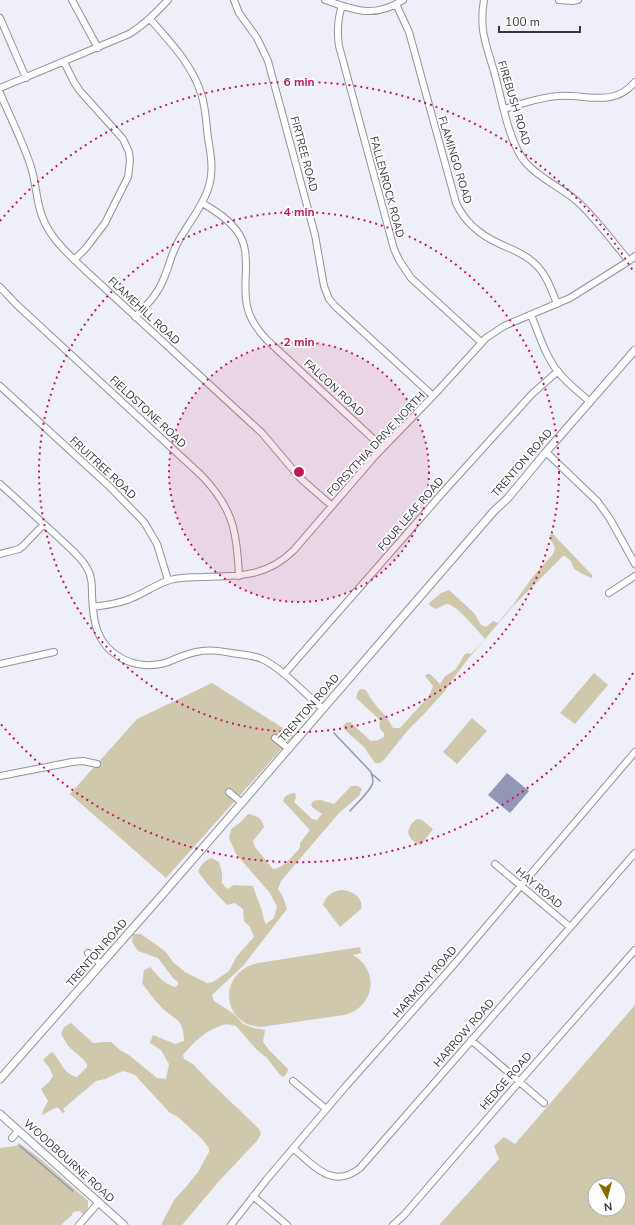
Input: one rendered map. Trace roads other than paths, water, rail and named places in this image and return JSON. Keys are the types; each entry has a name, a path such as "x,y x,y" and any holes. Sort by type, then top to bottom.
{"main road":[{"name":"TRENTON ROAD","path":"0,1079 242,803 494,511 508,498 635,350"},
{"name":"WOODBOURNE ROAD","path":"0,1114 124,1225"}],"street":[{"path":"72,0 98,48"},
{"path":"0,88 98,48 138,28 150,19 168,0"},
{"name":"FIRTREE ROAD","path":"234,0 239,13 257,38 268,61 315,235 322,281 326,294 335,306 434,396"},
{"path":"325,0 342,6 368,12 382,10 402,0"},
{"name":"FIREBUSH ROAD","path":"484,0 482,18 483,31 517,151 526,164 534,171 566,192 579,204 629,261"},
{"path":"559,0 578,0"},
{"name":"FLAMINGO ROAD","path":"396,4 409,32 458,209 468,222 481,234 519,252 533,262 545,276 557,304"},
{"name":"FALLENROCK ROAD","path":"342,6 338,17 337,28 339,46 394,249 402,266 411,278 481,342"},
{"path":"0,18 26,78"},
{"path":"135,317 159,289 175,248 189,222 202,203 208,190 212,164 204,107 194,75 179,52 150,19"},
{"path":"64,62 80,91 123,139 129,152 130,162 128,177 105,223 86,248 74,260"},
{"path":"504,109 559,96 597,99 607,98 624,92 635,82"},
{"name":"FLAMEHILL ROAD","path":"0,93 29,162 35,179 39,206 46,227 53,238 74,260 135,317 262,433 300,478 332,506"},
{"name":"FALCON ROAD","path":"202,203 230,222 242,239 246,255 246,302 255,327 267,340 383,448"},
{"name":"FORSYTHIA DRIVE NORTH","path":"93,607 127,600 168,580 239,576 257,573 281,562 294,550 383,448 434,396 481,342 493,332 504,326 578,294 635,256"},
{"name":"FIELDSTONE ROAD","path":"0,287 16,304 201,475 212,487 225,507 233,528 237,547 239,576"},
{"path":"532,314 548,355 558,372 590,402"},
{"name":"FOUR LEAF ROAD","path":"284,674 445,490 532,394 558,372"},
{"name":"FRUITREE ROAD","path":"0,386 110,487 144,522 157,544 168,580"},
{"path":"546,452 598,502 610,519 635,564"},
{"path":"0,484 82,560 91,579 94,621 96,628 105,645 118,656 130,662 141,665 152,665 167,662 180,656 209,650 261,659 284,674 323,709"},
{"path":"0,554 19,549 44,524"},
{"path":"609,593 635,576"},
{"path":"0,664 54,652"},
{"path":"275,738 288,748"},
{"name":"HARMONY ROAD","path":"231,1225 253,1196 326,1109 450,969 635,752"},
{"path":"0,776 72,762 83,761 97,764"},
{"path":"228,792 242,803"},
{"name":"HARROW ROAD","path":"293,1148 316,1168 329,1176 343,1176 355,1172 371,1157 471,1040 635,853"},
{"name":"HAY ROAD","path":"495,864 570,928"},
{"name":"HEDGE ROAD","path":"393,1225 635,950"},
{"path":"88,953 101,964"},
{"path":"471,1040 544,1103"},
{"path":"293,1081 326,1109"},
{"path":"12,1138 18,1131"},
{"path":"253,1196 287,1225"},
{"path":"79,1225 99,1202"}],"water":[{"path":"507,773 529,791 510,813 488,795"}],"waterway":[{"path":"334,733 371,772 373,782 372,786 350,811"},
{"path":"372,774 380,781"},
{"path":"20,1146 73,1191"}]}
